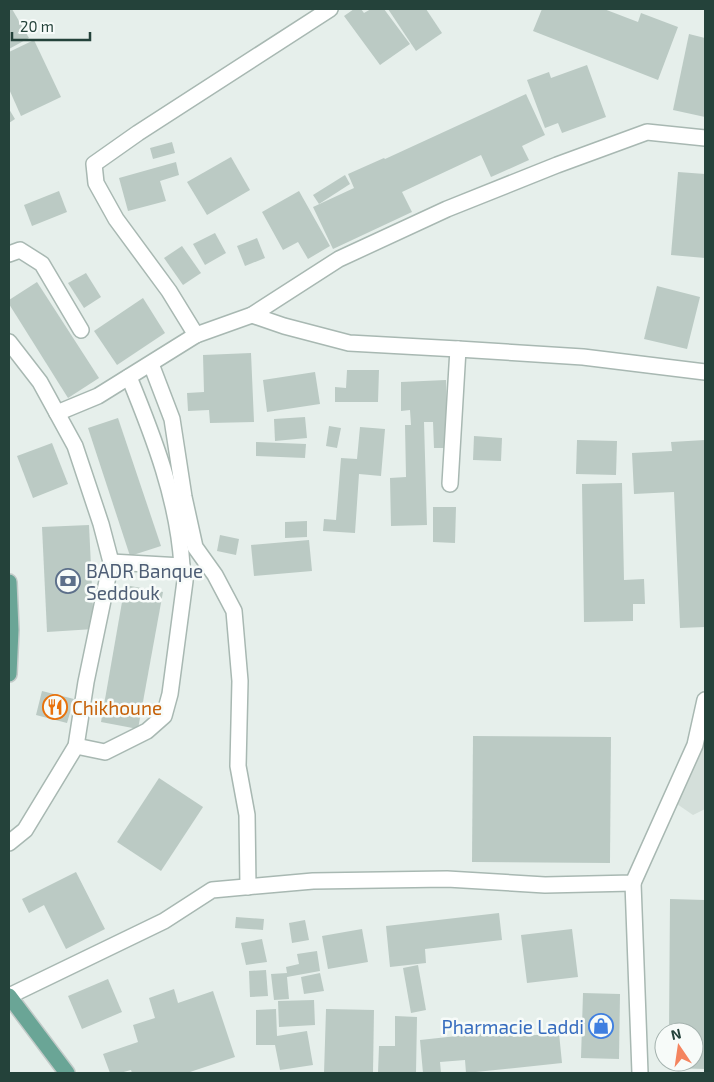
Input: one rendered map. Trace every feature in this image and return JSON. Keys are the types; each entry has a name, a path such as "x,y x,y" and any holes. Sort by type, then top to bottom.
{"main road":[{"path":"9,582 11,630 9,674"},
{"path":"9,996 66,1073"}],"street":[{"path":"196,335 169,291 116,219 96,183 94,164 146,128 330,9"},
{"path":"56,413 98,396 196,335 252,316 338,259 447,209 647,132 705,138"},
{"path":"9,254 20,250 42,264 81,330"},
{"path":"252,316 350,343 583,357 705,372"},
{"path":"9,342 40,382 74,446 101,524 111,562 86,682 76,746 24,830 9,843"},
{"path":"450,484 458,348"},
{"path":"151,364 172,419 184,497 195,547 215,575 234,611 240,681 238,766 247,815 248,887"},
{"path":"76,746 105,752 147,731 164,716 170,694 185,581 181,544 167,480 129,377"},
{"path":"111,562 182,566"},
{"path":"640,1073 633,882 695,745 705,700"},
{"path":"9,996 164,921 212,890 314,881 447,879 545,885 633,882"}],"shaded area":[{"path":"705,744 705,809 693,815 677,804"}],"building":[{"path":"9,9 12,9 29,38 9,49"},
{"path":"354,9 361,9 364,13 371,9 384,9 410,44 380,65 344,16"},
{"path":"388,9 426,9 442,33 416,51"},
{"path":"542,9 604,9 638,22 641,13 678,27 658,80 533,31"},
{"path":"689,34 705,38 705,117 673,110"},
{"path":"34,40 61,97 21,116 9,89 9,52"},
{"path":"587,65 606,117 562,133 558,123 545,128 527,80 549,72 551,78"},
{"path":"526,94 545,135 522,146 529,160 491,177 481,155 402,192 412,212 333,249 313,207 354,188 348,174"},
{"path":"9,109 15,119 9,123"},
{"path":"172,142 175,153 153,159 150,148"},
{"path":"231,157 250,190 207,215 187,182"},
{"path":"176,162 179,175 160,181 166,201 128,211 119,178"},
{"path":"678,172 705,174 705,258 671,255"},
{"path":"345,175 350,184 319,204 313,195"},
{"path":"59,191 67,212 32,226 24,205"},
{"path":"299,191 330,246 308,259 298,242 283,250 262,212"},
{"path":"215,233 226,253 205,265 193,244"},
{"path":"257,238 265,258 245,266 237,246"},
{"path":"182,246 201,273 183,285 164,258"},
{"path":"86,273 101,297 84,308 68,283"},
{"path":"37,282 99,378 68,398 9,304 9,300"},
{"path":"657,286 700,297 687,349 644,339"},
{"path":"143,298 165,333 117,365 94,331"},
{"path":"251,353 254,422 210,423 209,410 188,411 187,393 204,392 203,355"},
{"path":"347,370 379,370 378,402 335,402 335,387 346,388"},
{"path":"315,372 320,404 267,412 263,380"},
{"path":"446,380 448,448 434,448 433,422 424,422 427,525 391,526 390,478 406,477 405,425 411,425 410,410 401,411 401,382"},
{"path":"305,417 307,438 275,441 274,419"},
{"path":"118,418 161,546 130,556 88,428"},
{"path":"329,426 341,428 337,448 326,446"},
{"path":"360,427 385,429 381,476 359,474 355,533 323,531 324,519 336,520 341,458 357,459"},
{"path":"474,436 502,438 501,461 473,460"},
{"path":"577,440 617,441 616,475 576,474"},
{"path":"705,440 705,627 680,628 674,492 634,494 632,453 672,451 671,442"},
{"path":"256,442 306,444 305,458 256,456"},
{"path":"52,443 68,484 33,498 17,456"},
{"path":"622,483 624,580 644,579 645,604 633,604 633,621 584,622 582,484"},
{"path":"433,507 456,507 455,543 433,542"},
{"path":"307,521 307,537 285,538 285,522"},
{"name":"BADR Banque Seddouk","path":"89,525 94,629 47,632 42,527"},
{"path":"220,535 239,539 236,555 217,551"},
{"path":"309,540 312,571 254,576 251,545"},
{"path":"125,585 163,592 138,729 101,722"},
{"name":"Chikhoune","path":"42,691 74,699 67,723 36,715"},
{"path":"473,736 611,737 610,863 472,862"},
{"path":"159,778 203,807 161,871 117,842"},
{"path":"76,872 105,929 66,949 44,905 29,913 22,899"},
{"path":"670,899 705,900 705,1069 704,1022 669,1022"},
{"path":"499,913 502,940 425,949 426,963 390,967 386,926"},
{"path":"236,917 264,919 263,930 235,928"},
{"path":"305,920 309,940 292,943 289,923"},
{"path":"362,929 368,962 328,969 322,936"},
{"path":"572,929 578,977 527,983 521,935"},
{"path":"262,939 267,962 246,965 241,943"},
{"path":"317,951 320,971 287,977 289,999 274,1000 271,974 287,973 286,967 299,964 297,954"},
{"path":"418,965 426,1010 411,1013 403,968"},
{"path":"266,970 268,996 250,997 249,971"},
{"path":"320,973 324,991 304,994 301,977"},
{"path":"108,979 122,1012 82,1029 68,996"},
{"path":"174,989 178,1003 213,991 235,1057 187,1073 132,1073 131,1070 110,1073 103,1054 138,1042 133,1025 155,1018 149,998"},
{"name":"Pharmacie Laddi","path":"583,993 620,994 619,1059 581,1058"},
{"path":"314,1000 315,1025 279,1027 278,1001"},
{"path":"276,1009 277,1036 307,1031 313,1065 280,1070 275,1045 256,1045 256,1010"},
{"path":"326,1009 374,1010 373,1073 324,1073"},
{"path":"395,1016 417,1017 416,1073 378,1073 379,1046 395,1046"},
{"path":"512,1030 513,1037 559,1033 562,1063 466,1073 465,1060 440,1062 441,1073 423,1073 420,1040"}],"place":[{"name":"BADR Banque Seddouk","path":"68,581"},
{"name":"Chikhoune","path":"55,707"},
{"name":"Pharmacie Laddi","path":"601,1026"}]}
